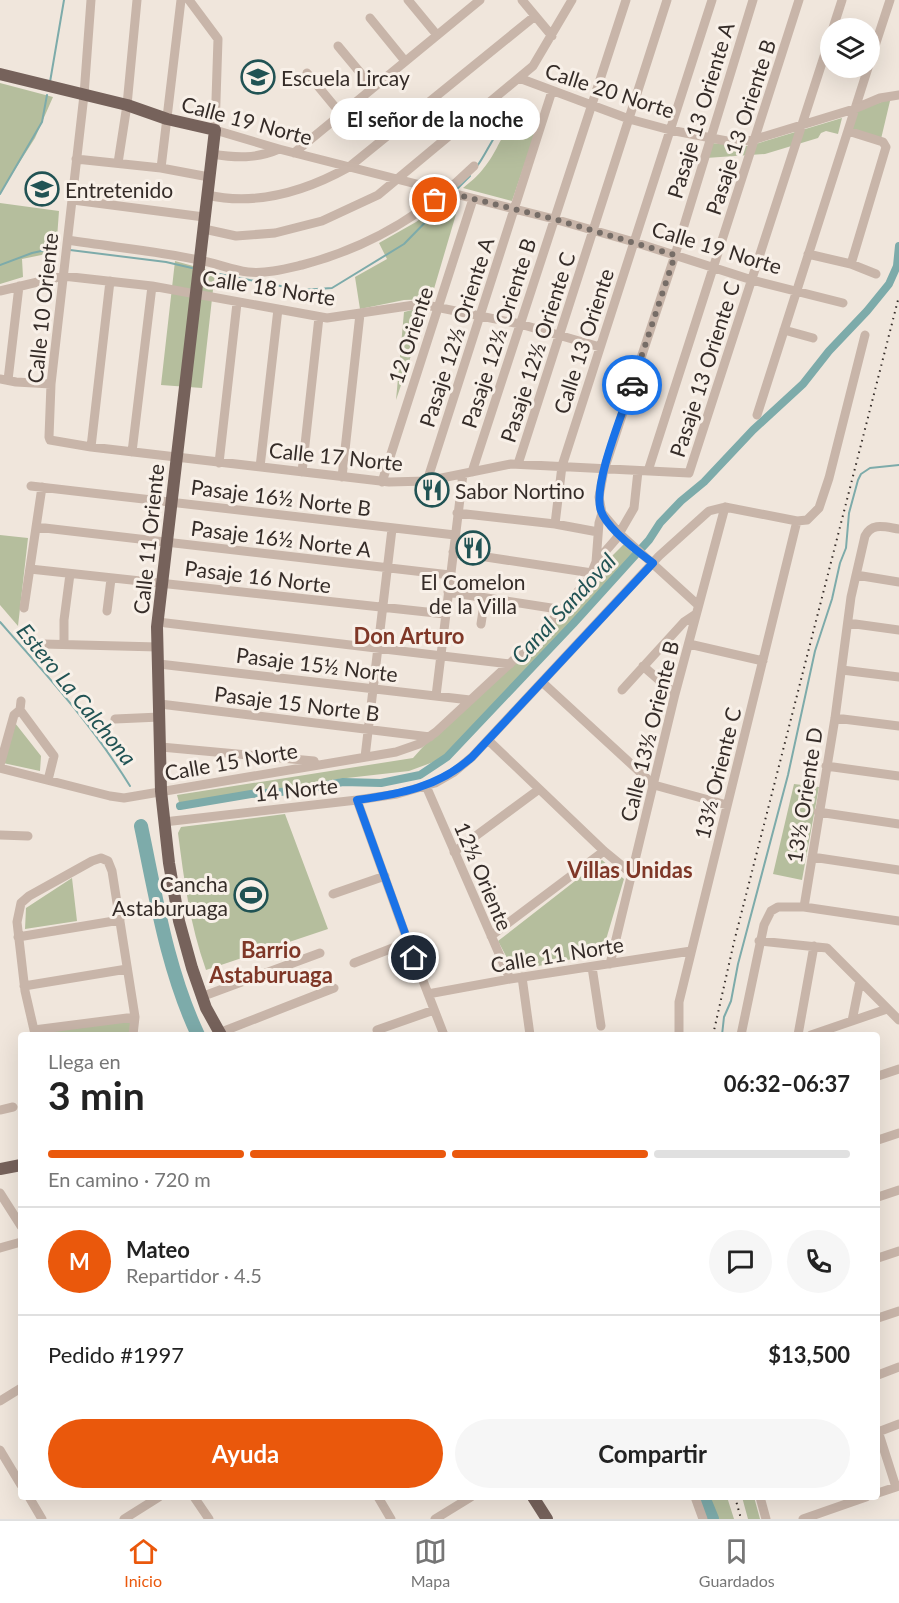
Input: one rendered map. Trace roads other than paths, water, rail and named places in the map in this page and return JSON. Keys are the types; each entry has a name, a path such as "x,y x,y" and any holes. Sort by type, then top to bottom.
{"main road":[{"name":"Calle 19 Norte","path":"0,74 127,105 215,130"},
{"name":"Calle 11 Oriente","path":"215,130 162,584 158,647 161,791 164,822 180,921 201,997 219,1032"},
{"path":"0,1168 18,1165"},
{"path":"535,1500 547,1519"}],"street":[{"name":"Calle 10 Oriente","path":"50,440 48,434 51,384 84,95 91,0"},
{"path":"118,163 127,105 137,0"},
{"path":"161,168 181,0"},
{"name":"Calle 11 Oriente","path":"189,0 218,39 215,130"},
{"path":"408,0 437,35"},
{"path":"462,0 469,8"},
{"path":"294,153 480,0"},
{"path":"522,0 552,36"},
{"path":"73,200 204,223 236,236 275,233 305,226 363,204 386,190 533,66 572,0"},
{"name":"Pasaje 12½ Oriente B","path":"436,696 457,513 467,473 520,324 626,0"},
{"name":"Pasaje 12½ Oriente C","path":"518,464 667,0"},
{"name":"Calle 13 Oriente","path":"555,524 562,466 712,0"},
{"name":"Pasaje 13 Oriente A","path":"596,562 602,513 599,497 604,470 675,255 753,0"},
{"name":"Pasaje 13 Oriente B","path":"596,562 619,533 636,504 643,471 714,268 799,0"},
{"path":"836,18 842,0"},
{"path":"880,30 890,0"},
{"path":"207,195 239,199 272,196 315,184 349,167 535,16"},
{"path":"370,18 405,61"},
{"path":"338,46 373,88"},
{"name":"Pasaje 13 Oriente C","path":"689,473 820,69"},
{"path":"308,73 341,114"},
{"name":"Calle 20 Norte","path":"519,78 629,118 670,130 732,142 756,139 854,109 880,98 899,95"},
{"path":"757,415 865,78"},
{"name":"Pasaje 12½ Oriente A","path":"427,481 552,90"},
{"name":"Calle 19 Norte","path":"215,130 294,153 554,219 752,280 843,303"},
{"path":"848,131 883,142 886,146 851,264"},
{"path":"212,154 247,158 279,149"},
{"path":"76,159 161,168 209,177"},
{"path":"68,240 199,260 238,270 274,271 345,252 382,234 416,214 446,192 474,166"},
{"name":"12 Oriente","path":"382,482 473,199"},
{"path":"808,254 851,264 876,274"},
{"name":"Calle 18 Norte","path":"0,291 63,276 152,286 319,317 334,318 421,304 520,324 600,347"},
{"path":"91,447 110,281"},
{"path":"19,286 4,379 51,384"},
{"path":"132,452 152,286"},
{"path":"219,463 237,303"},
{"path":"260,467 278,309"},
{"path":"342,477 360,314"},
{"path":"302,472 319,317"},
{"path":"784,330 813,338"},
{"name":"13½ Oriente C","path":"679,1032 679,1002 763,661 802,520 819,508 825,490 865,335"},
{"name":"Calle 17 Norte","path":"50,440 177,458 382,482 427,481 501,465 518,464 689,473"},
{"name":"Pasaje 16½ Norte B","path":"31,486 455,535"},
{"path":"24,609 42,487"},
{"path":"725,507 802,520"},
{"name":"14 Norte","path":"164,822 357,800 426,786 445,778 460,768 488,740 656,560 709,511 725,507"},
{"name":"Calle 13½ Oriente B","path":"610,964 675,694 725,507"},
{"path":"457,513 555,524 598,532"},
{"path":"602,513 619,533 644,556 656,560 697,609 622,690"},
{"name":"13½ Oriente D","path":"804,908 848,623 865,536 869,529 876,526 899,528"},
{"name":"Pasaje 16½ Norte A","path":"36,527 450,574"},
{"path":"365,757 392,529"},
{"path":"453,552 592,573"},
{"name":"Calle 15 Norte","path":"0,766 120,798 405,750 430,736 510,664 564,610 586,584 596,562"},
{"name":"Pasaje 16 Norte","path":"30,569 446,614"},
{"path":"64,644 64,620 70,574"},
{"path":"856,575 899,582"},
{"path":"107,611 111,579"},
{"path":"448,592 564,610"},
{"path":"481,624 485,598"},
{"path":"158,622 510,664"},
{"path":"848,623 899,630"},
{"path":"671,637 688,647 763,661"},
{"path":"43,644 158,647"},
{"name":"Pasaje 15½ Norte","path":"159,664 470,700"},
{"path":"643,666 675,694"},
{"path":"842,670 899,677"},
{"path":"542,682 654,785 728,805"},
{"name":"Pasaje 15 Norte B","path":"160,704 430,736"},
{"path":"0,766 14,715 20,706 54,756 48,780"},
{"path":"115,719 160,717"},
{"path":"835,718 899,726"},
{"path":"488,740 538,790 632,874"},
{"path":"161,747 327,763"},
{"path":"826,766 899,776"},
{"name":"12½ Oriente","path":"426,786 510,979"},
{"path":"454,852 538,790"},
{"path":"357,800 443,1032"},
{"path":"818,812 899,824"},
{"path":"0,835 28,836"},
{"path":"491,936 604,851"},
{"path":"812,857 899,870"},
{"path":"36,1032 24,986 18,937 17,916 21,903 28,896 92,861 105,859 112,870 135,1017 133,1032"},
{"path":"333,894 385,876"},
{"path":"742,1032 759,941 767,916 771,911 778,907 804,908 899,921"},
{"path":"18,937 120,920"},
{"path":"759,941 827,948 899,1020"},
{"path":"354,963 408,942"},
{"path":"799,1032 814,946"},
{"name":"Calle 11 Norte","path":"428,994 691,951"},
{"path":"201,997 320,953"},
{"path":"592,967 601,1026"},
{"path":"24,986 128,969"},
{"path":"522,977 530,1032"},
{"path":"852,1021 860,981"},
{"path":"225,1032 334,988"},
{"path":"820,1032 887,1009"},
{"path":"377,1030 434,1010"},
{"path":"42,1032 135,1017"},
{"path":"880,1075 899,1069"},
{"path":"0,1109 13,1107"},
{"path":"880,1139 899,1133"},
{"path":"880,1196 899,1190"},
{"path":"0,1193 18,1221"},
{"path":"0,1248 18,1243"},
{"path":"880,1257 899,1251"},
{"path":"880,1317 899,1311"},
{"path":"880,1374 899,1367"},
{"path":"0,1401 18,1391"},
{"path":"880,1430 899,1424"},
{"path":"880,1436 898,1486 880,1492"},
{"path":"0,1450 18,1480"},
{"path":"31,1500 42,1519"},
{"path":"124,1519 154,1500"},
{"path":"197,1500 209,1519"},
{"path":"380,1500 391,1519"},
{"path":"435,1519 466,1500"},
{"path":"696,1500 699,1517"},
{"path":"761,1500 766,1519"},
{"path":"803,1519 857,1500"}],"waterway":[{"path":"50,82 64,0"},
{"path":"0,194 42,122 47,95"},
{"path":"477,166 500,129 507,122 515,116 526,114 538,116"},
{"path":"457,189 470,176"},
{"path":"204,271 301,290 332,288 404,244 448,199"},
{"name":"Canal Sandoval","path":"180,806 343,782 381,783 420,775 447,757 573,624 649,540 660,523 704,482 753,430 803,384 829,351 889,284 897,266 899,246"},
{"path":"0,265 32,253 55,248"},
{"path":"70,250 166,262 192,268"},
{"path":"722,1032 724,1017 731,1001 738,964 788,775 815,651 846,548 849,513 858,480 861,474 870,468 899,465"},
{"name":"Estero La Calchona","path":"0,622 85,721 130,786"},
{"path":"141,826 170,959 197,1032"},
{"path":"704,1500 712,1519"}],"railway":[{"path":"714,1032 734,942 899,296"},
{"path":"736,1500 741,1519"}],"place":[{"name":"Escuela Lircay","path":"258,77"},
{"name":"Entretenido","path":"42,189"},
{"name":"El señor de la noche","path":"435,200"},
{"name":"Sabor Nortino","path":"432,490"},
{"name":"El Comelon de la Villa","path":"473,548"},
{"name":"Cancha Astaburuaga","path":"251,895"}],"district":[{"name":"Don Arturo","path":"409,635"},
{"name":"Villas Unidas","path":"630,869"},
{"name":"Barrio Astaburuaga","path":"271,962"}]}
